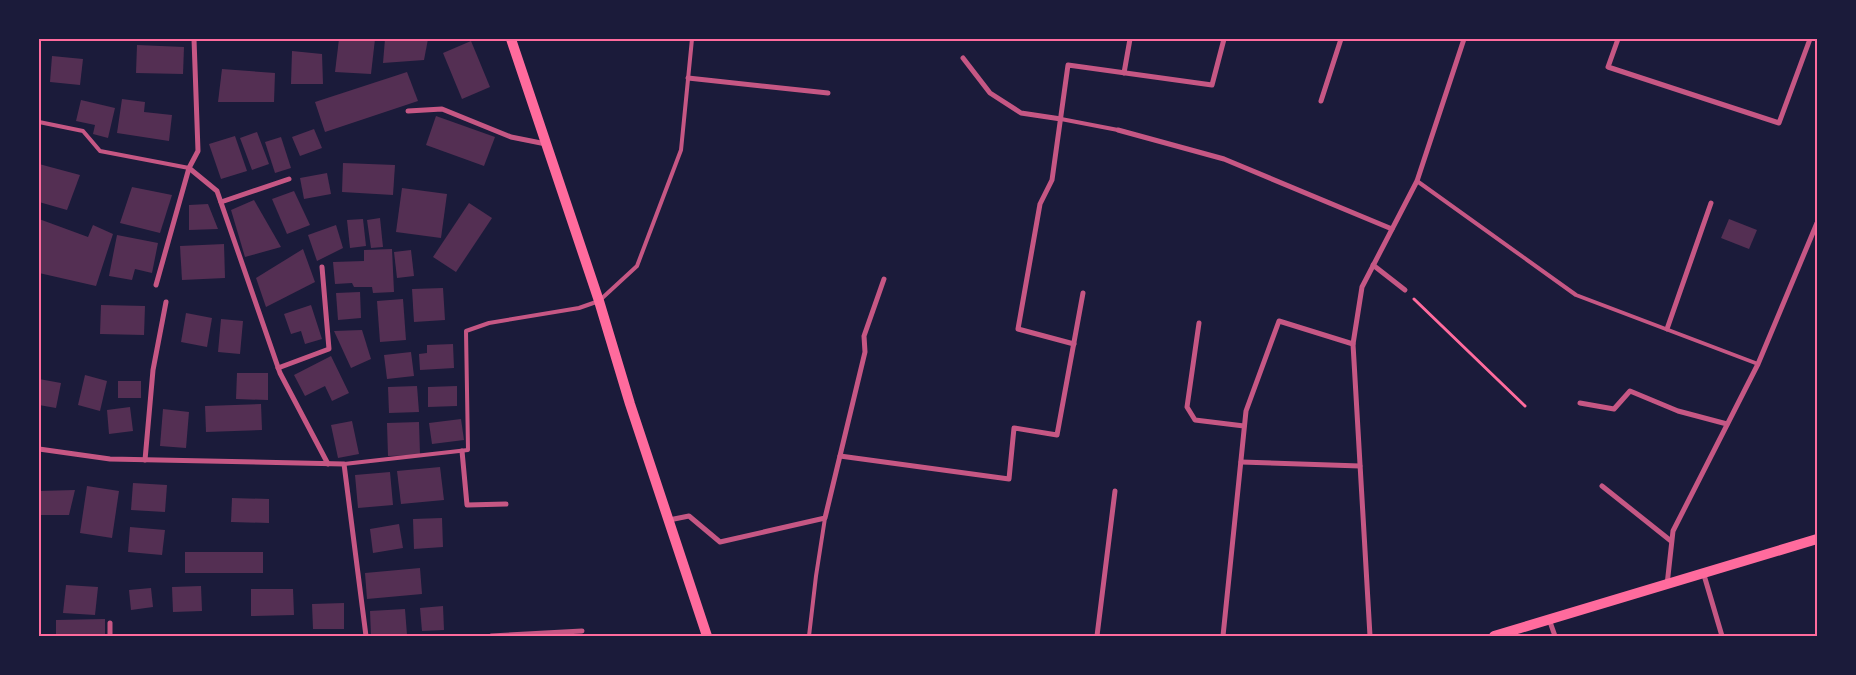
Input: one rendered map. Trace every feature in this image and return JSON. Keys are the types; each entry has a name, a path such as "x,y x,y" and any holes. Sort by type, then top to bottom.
{"main road":[{"path":"511,39 599,301 668,520 708,636"},
{"path":"1494,636 1817,539"}],"street":[{"path":"156,285 189,168 198,151 194,39"},
{"path":"1124,73 1130,39"},
{"path":"1074,344 1018,330 1040,204 1052,180 1068,65 1212,85 1224,39"},
{"path":"1321,101 1341,39"},
{"path":"1370,636 1353,344 1362,287 1417,181 1464,39"},
{"path":"1618,39 1608,67 1779,123 1810,39"},
{"path":"963,58 990,93 1021,113 1060,119"},
{"path":"688,78 828,93"},
{"path":"408,111 442,109 511,137 546,144"},
{"path":"1118,130 1224,159 1392,230"},
{"path":"189,168 217,192 278,368 328,464"},
{"path":"221,202 289,179"},
{"path":"1667,330 1710,203"},
{"path":"1667,585 1673,532 1758,364 1817,223"},
{"path":"1373,265 1405,290"},
{"path":"278,368 329,349 322,267"},
{"path":"668,520 689,516 720,542 825,518 865,352 864,336 884,279"},
{"path":"840,456 1009,480 1014,428 1057,435 1083,293"},
{"path":"145,460 153,370 166,302"},
{"path":"1223,636 1246,411 1279,321 1353,344"},
{"path":"1199,323 1187,407 1195,420 1244,426"},
{"path":"1580,403 1614,409 1630,391 1678,411 1727,424"},
{"path":"39,449 110,459 344,464 366,636"},
{"path":"462,451 467,505 506,504"},
{"path":"1240,462 1360,466"},
{"path":"1602,486 1672,541"},
{"path":"1097,636 1115,491"},
{"path":"1704,574 1722,636"},
{"path":"1549,619 1555,636"},
{"path":"110,623 110,636"},
{"path":"491,636 582,632"}],"lane":[{"path":"344,464 468,450 466,331 489,323 579,308 599,301 637,266 681,150 692,39"},
{"path":"1060,119 1118,130"},
{"path":"39,122 82,131 100,151 189,168"},
{"path":"1417,181 1576,295 1758,364"},
{"path":"809,636 825,518"}],"path":[{"path":"1405,290 1525,406"}],"building":[{"path":"339,39 375,39 371,74 335,72"},
{"path":"385,39 428,39 424,60 383,63"},
{"path":"471,41 490,87 462,99 443,53"},
{"path":"137,45 184,47 183,74 136,73"},
{"path":"292,51 322,54 323,84 291,84"},
{"path":"52,56 83,59 80,85 50,82"},
{"path":"222,69 275,73 274,102 218,102"},
{"path":"407,72 418,101 325,132 315,102"},
{"path":"122,99 145,102 144,112 172,115 169,141 117,133"},
{"path":"81,100 115,108 108,138 93,134 95,125 76,121"},
{"path":"436,116 495,137 484,166 426,145"},
{"path":"314,129 322,148 300,156 292,137"},
{"path":"257,132 269,164 252,170 240,138"},
{"path":"235,136 247,171 221,179 209,144"},
{"path":"281,137 291,168 275,173 265,142"},
{"path":"343,163 395,165 393,195 342,192"},
{"path":"39,164 80,175 67,210 39,202"},
{"path":"327,173 331,194 304,199 300,178"},
{"path":"132,187 172,195 160,233 120,223"},
{"path":"402,188 447,194 441,238 396,232"},
{"path":"294,191 310,225 287,234 272,199"},
{"path":"254,200 281,247 245,257 231,210"},
{"path":"469,203 492,218 456,272 433,257"},
{"path":"208,204 218,229 189,230 189,205"},
{"path":"380,218 383,247 371,248 367,220"},
{"path":"39,219 88,237 93,225 113,234 96,286 39,273"},
{"path":"363,219 366,246 350,248 347,220"},
{"path":"1729,219 1757,230 1749,249 1721,238"},
{"path":"336,225 343,248 317,261 308,235"},
{"path":"117,235 158,243 152,273 135,269 132,280 109,276"},
{"path":"224,244 225,278 182,280 180,246"},
{"path":"303,249 315,282 266,307 256,278"},
{"path":"392,249 394,292 373,293 372,287 354,287 352,283 335,284 333,262 364,261 364,250"},
{"path":"411,250 414,276 397,278 394,252"},
{"path":"443,288 445,320 414,322 412,289"},
{"path":"360,292 361,318 338,320 336,293"},
{"path":"403,299 406,340 380,342 377,301"},
{"path":"101,305 145,306 144,335 100,334"},
{"path":"311,305 322,339 305,344 301,331 291,334 284,314"},
{"path":"186,313 212,318 207,347 181,342"},
{"path":"221,319 243,321 240,354 218,352"},
{"path":"362,330 371,359 351,368 334,331"},
{"path":"453,344 454,368 420,370 419,354 427,353 427,345"},
{"path":"411,352 414,376 387,379 384,355"},
{"path":"331,356 349,393 332,401 325,386 305,396 294,375"},
{"path":"237,373 268,373 268,400 236,399"},
{"path":"85,375 107,381 100,411 78,405"},
{"path":"39,379 61,383 56,408 39,405"},
{"path":"118,381 141,381 141,398 118,398"},
{"path":"417,386 419,412 389,413 388,387"},
{"path":"457,386 457,406 428,407 428,387"},
{"path":"261,404 262,430 206,432 205,406"},
{"path":"130,407 133,431 109,434 107,410"},
{"path":"163,409 189,412 186,448 160,446"},
{"path":"461,419 464,440 432,444 429,423"},
{"path":"352,421 359,454 338,458 331,425"},
{"path":"419,422 420,455 388,456 387,423"},
{"path":"440,467 444,500 401,504 397,471"},
{"path":"390,472 393,505 358,508 355,475"},
{"path":"133,483 167,485 165,512 131,510"},
{"path":"87,486 119,491 112,538 80,533"},
{"path":"75,490 69,515 39,515 39,491"},
{"path":"232,498 269,499 269,523 231,522"},
{"path":"442,518 443,547 414,549 413,519"},
{"path":"399,524 403,548 373,553 370,529"},
{"path":"130,527 165,530 162,555 128,552"},
{"path":"185,552 263,552 263,573 185,573"},
{"path":"420,568 422,594 367,599 365,573"},
{"path":"66,585 98,587 95,615 63,613"},
{"path":"201,586 202,611 173,612 172,587"},
{"path":"151,588 153,607 131,610 129,590"},
{"path":"251,589 293,589 294,615 251,616"},
{"path":"344,603 344,629 313,629 312,604"},
{"path":"443,606 444,630 422,631 420,608"},
{"path":"405,609 407,635 371,636 370,611"},
{"path":"105,619 105,636 56,636 56,620"}]}
